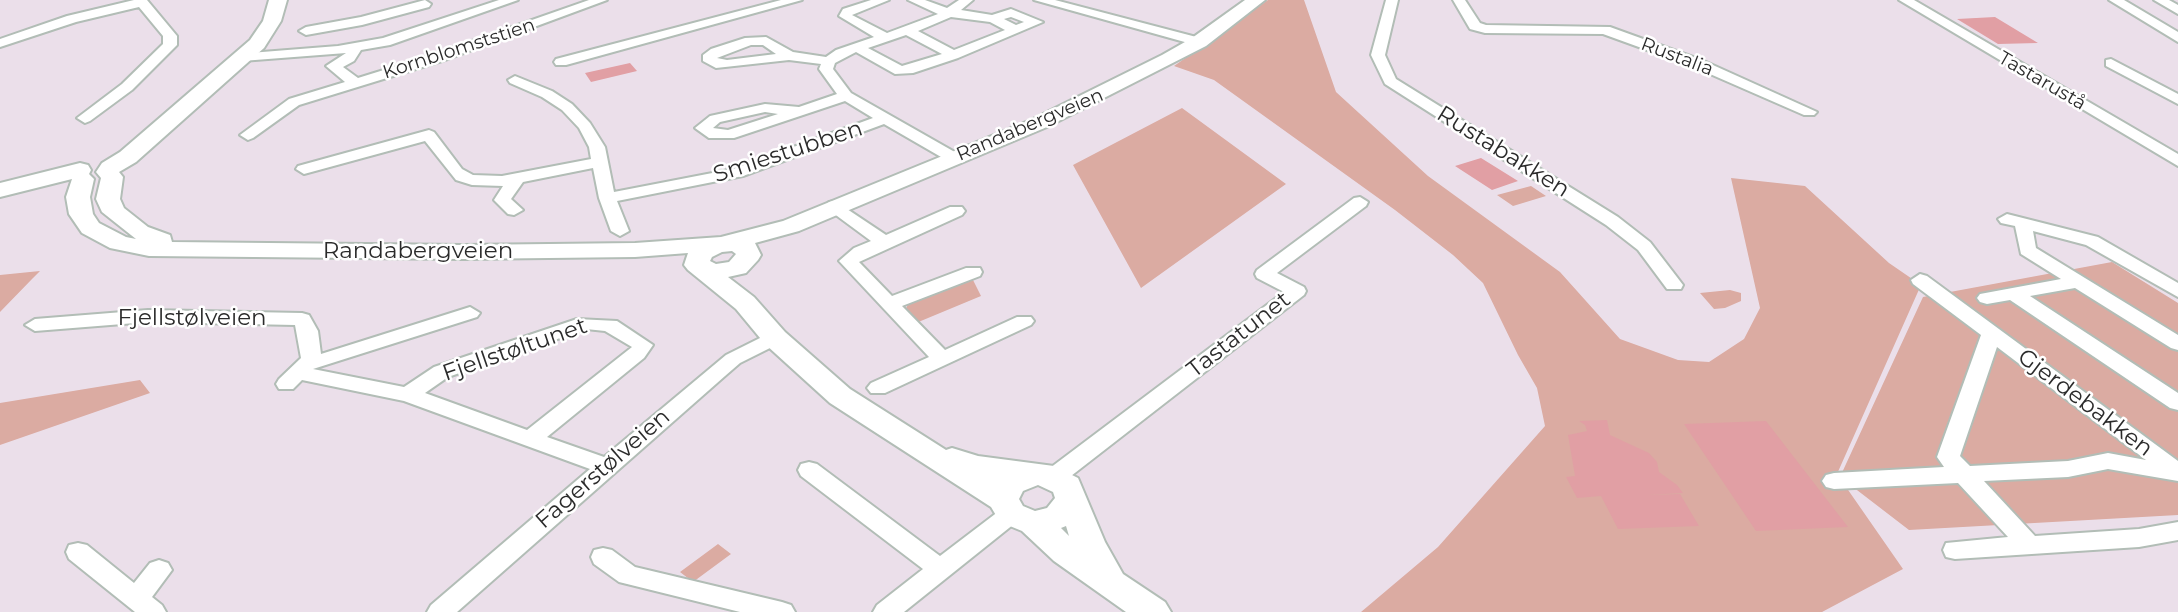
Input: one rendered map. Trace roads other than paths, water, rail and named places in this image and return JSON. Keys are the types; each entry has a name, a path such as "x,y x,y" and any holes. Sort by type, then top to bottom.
{"main road":[{"path":"243,57 259,30 265,0"},
{"path":"0,196 91,173 128,157 257,44 268,29 278,0"},
{"path":"0,190 91,173"},
{"name":"Randabergveien","path":"91,173 112,177 108,199 129,226 155,239 200,249 450,252 628,240 650,247 720,245 791,226"},
{"name":"Randabergveien","path":"746,259 791,226"},
{"name":"Randabergveien","path":"628,240 703,270"},
{"path":"745,303 742,292 745,247 720,245 698,256 697,265 745,303 775,338 840,396 927,451 1110,581"},
{"path":"703,270 721,272 746,259"},
{"path":"927,451 977,467 1057,484 1110,581"},
{"path":"1016,512 1011,483 1057,484"},
{"path":"1016,512 1058,517 1057,484"}],"street":[{"path":"369,0 371,19"},
{"path":"243,57 357,47 405,37 512,0"},
{"name":"Kornblomststien","path":"248,135 285,106 437,58 601,0"},
{"path":"753,0 782,4"},
{"path":"561,62 796,0"},
{"path":"883,0 848,12 845,16 885,37"},
{"path":"914,0 935,10 993,19 1016,30"},
{"path":"789,56 829,61 856,47 951,13 967,0"},
{"path":"1040,0 1199,41"},
{"name":"Randabergveien","path":"791,226 1088,101 1145,73 1199,41 1256,0"},
{"name":"Rustabakken","path":"1392,0 1378,55 1390,81 1612,221 1644,246 1674,285"},
{"name":"Rustalia","path":"1459,0 1475,26 1480,28 1599,29 1611,32 1709,69 1809,112"},
{"name":"Tastarustå","path":"1905,0 2178,161"},
{"path":"2115,0 2178,38"},
{"path":"2160,0 2178,10"},
{"path":"0,43 72,19 141,1 170,36 170,46 127,87 85,118"},
{"path":"306,31 371,19 431,2 451,22"},
{"path":"856,47 900,71 953,55 1036,22 1010,13 993,19"},
{"path":"908,30 953,55"},
{"name":"Kornblomststien","path":"356,83 333,66 349,58 357,47"},
{"path":"829,61 826,69 846,96 954,158"},
{"path":"2111,63 2178,100"},
{"path":"515,80 549,88 586,126 597,147 607,198 628,240"},
{"path":"798,111 765,108 715,119 704,128 714,135 729,135 846,96"},
{"name":"Smiestubben","path":"607,198 737,173 885,119"},
{"path":"304,169 326,167 429,135 462,177 484,181 517,178 599,162"},
{"path":"2155,147 2178,142"},
{"path":"514,211 502,200 517,178"},
{"name":"Tastatunet","path":"1057,484 1093,450 1297,291 1264,274 1360,202"},
{"path":"835,206 883,241"},
{"path":"941,358 848,261 851,256 883,241 956,211"},
{"path":"2015,221 2027,238 2025,248 2178,344"},
{"path":"2015,221 2092,241 2178,291"},
{"path":"890,304 973,272"},
{"name":"Gjerdebakken","path":"1920,280 2178,473"},
{"path":"1987,298 2078,282"},
{"name":"Gjerdebakken","path":"2013,293 2178,403"},
{"path":"298,373 470,313"},
{"name":"Fjellstølveien","path":"35,325 148,316 302,319 310,341 298,373"},
{"path":"878,388 1024,321"},
{"name":"Fjellstøltunet","path":"408,395 441,372 583,323 610,325 643,345 637,354 531,438"},
{"name":"Gjerdebakken","path":"1992,333 1948,457 2029,545"},
{"name":"Fagerstølveien","path":"440,612 718,371 733,359 775,338"},
{"name":"Fjellstøltunet","path":"298,373 408,395 608,467"},
{"name":"Gjerdebakken","path":"1834,481 2068,469 2108,461 2178,473"},
{"path":"809,470 940,569"},
{"path":"886,612 1016,512"},
{"path":"1955,550 2139,538 2178,531"},
{"path":"78,552 145,605 159,570"},
{"path":"603,557 628,575 782,612"},
{"path":"1110,581 1153,612"}]}
